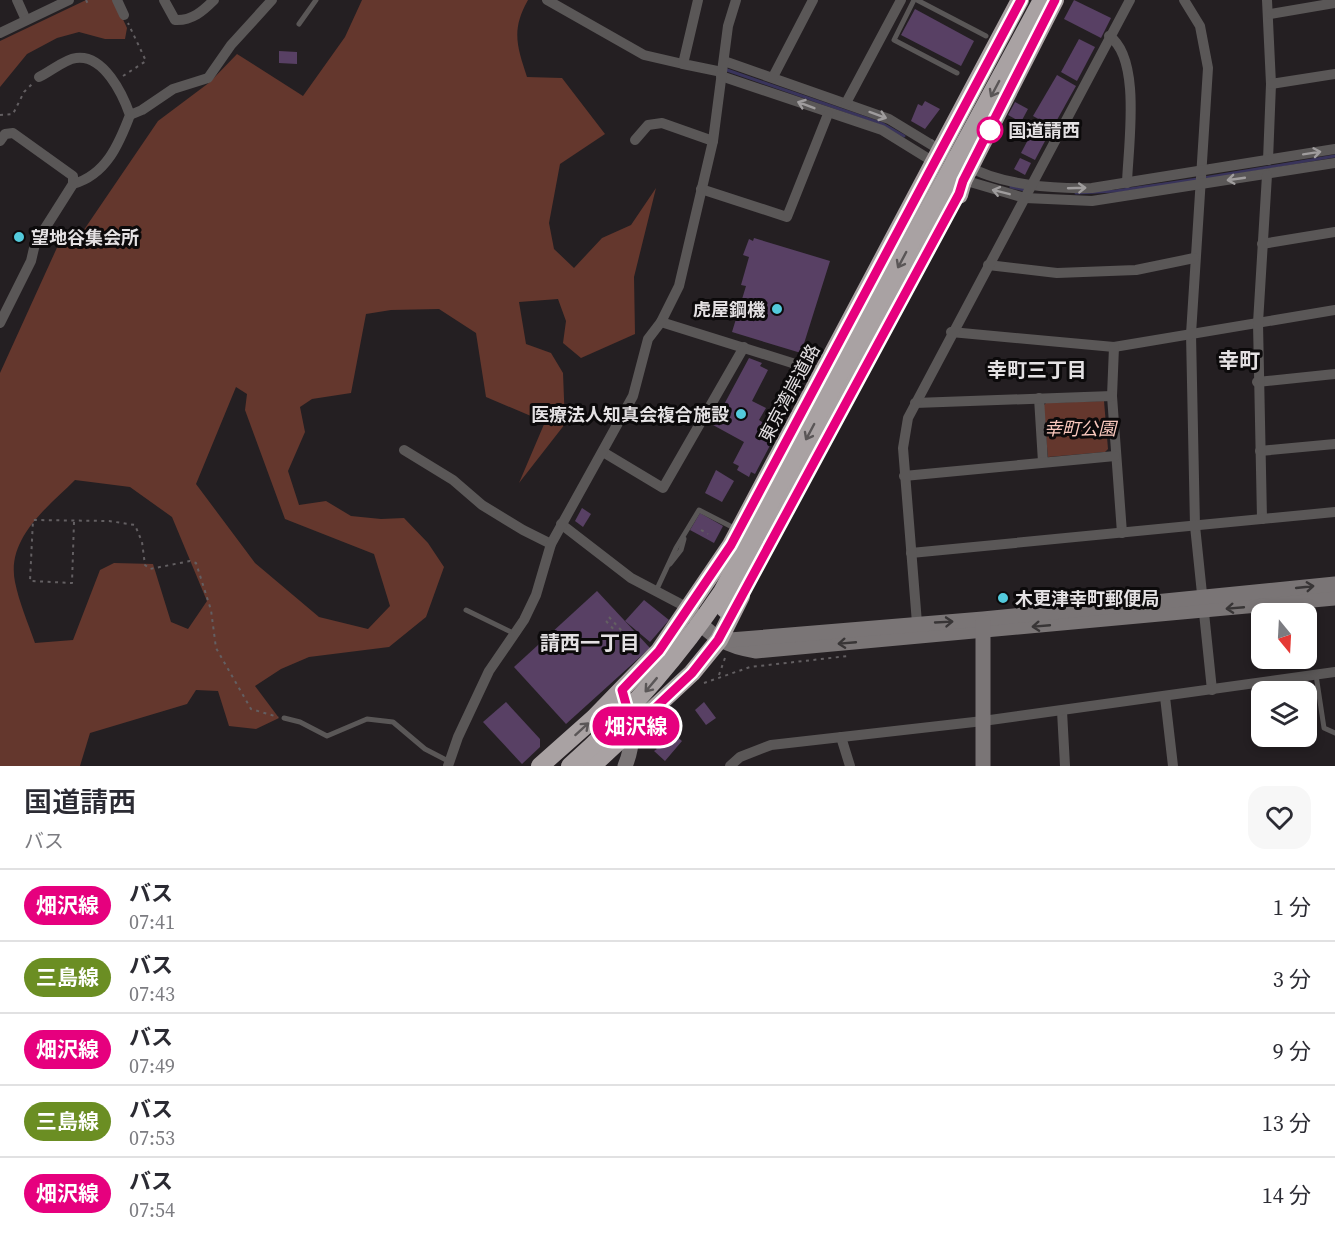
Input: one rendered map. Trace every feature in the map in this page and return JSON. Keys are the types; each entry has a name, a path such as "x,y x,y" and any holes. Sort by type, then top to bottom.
{"highway":[{"name":"東京湾岸道路","path":"540,766 622,690 659,651 690,609 739,530 939,157 1020,0"},
{"name":"東京湾岸道路","path":"570,766 609,732 667,666 706,615 745,553 1042,0"},
{"path":"667,666 694,649 749,574 967,175 1055,0"},
{"path":"592,766 692,673 718,640 959,194 967,175"}],"street":[{"path":"17,0 26,20"},
{"path":"0,33 69,0"},
{"path":"117,0 124,15"},
{"path":"164,0 172,16 182,20 202,13 214,0"},
{"path":"130,115 142,110 173,89 208,78 231,45 272,0"},
{"path":"547,0 644,55 683,64 773,77 889,119 967,175 1028,191 1092,201 1200,178 1268,160 1335,149"},
{"path":"683,64 698,0"},
{"path":"449,764 489,671 515,634 536,595 551,544 561,524 633,396 648,339 661,321 679,286 713,141 728,26 736,0"},
{"path":"773,77 813,0"},
{"path":"846,103 901,0"},
{"path":"917,623 904,477 904,433 915,402 951,332 1028,191 1108,36 1130,0"},
{"path":"1184,0 1200,26 1208,57 1191,334 1195,526 1212,690"},
{"path":"1267,0 1270,14 1271,84 1268,160"},
{"path":"1270,14 1335,3"},
{"path":"1108,36 1118,42 1128,71 1131,91 1127,183"},
{"path":"39,77 76,58 90,60 108,73 124,95 130,115 113,157 81,182 73,184"},
{"path":"723,70 828,114 882,130 939,157"},
{"path":"1271,84 1335,74"},
{"path":"701,189 788,217 828,114"},
{"path":"635,140 648,126 662,123 713,141"},
{"path":"0,141 5,134 13,132 73,176 73,184 35,244 31,261 0,323"},
{"path":"1028,191 1268,175 1335,163"},
{"path":"1262,519 1257,382 1258,322 1268,175"},
{"path":"1262,244 1335,232"},
{"path":"988,265 1058,273 1136,270 1194,258"},
{"path":"951,332 1114,347 1335,310"},
{"path":"661,321 824,373"},
{"path":"603,452 663,488 744,347"},
{"path":"1114,347 1112,396 1122,532"},
{"path":"1257,382 1335,374"},
{"path":"915,402 1112,396"},
{"path":"1039,398 1043,462"},
{"path":"1260,451 1335,444"},
{"path":"404,450 453,480 482,505 551,544"},
{"path":"904,477 1115,456"},
{"path":"911,553 1335,512"},
{"path":"561,524 631,578 690,609 703,627 718,640 735,648 756,651 1204,604 1335,584"},
{"path":"1204,604 1335,598"},
{"path":"718,640 758,639 917,623 983,626"},
{"path":"982,766 983,626"},
{"path":"729,766 740,757 771,745 1062,711 1335,672"},
{"path":"622,690 633,729 632,745 625,766"},
{"path":"1165,697 1172,739 1173,766"},
{"path":"1062,711 1065,766"},
{"path":"841,737 850,766"}],"lane":[{"path":"299,24 316,0"},
{"path":"957,73 894,40 915,0 986,36"},
{"path":"656,591 699,510 739,530"},
{"path":"466,610 515,634"},
{"path":"1316,675 1324,728 1335,733"},
{"path":"284,718 300,722 327,736 336,735 367,719 393,722 425,749 449,764"}],"path":[{"path":"86,0 88,4"},
{"path":"122,76 146,61 124,15"},
{"path":"0,115 13,114 24,92 39,77"},
{"path":"74,522 72,583 30,581 33,520 109,521 135,525 142,542 145,565 150,569 190,561 196,562 207,595 216,648 246,703 258,712 284,718"},
{"path":"701,530 708,534"},
{"path":"609,617 632,642"},
{"path":"606,621 628,646"},
{"path":"702,684 750,667 848,656"},
{"path":"639,755 657,723"}],"green space":[{"path":"86,0 114,0 127,28 125,39 105,39 79,32 57,38 27,54 0,87 0,41"},
{"path":"362,0 528,0 519,20 517,38 527,77 562,78 605,134 560,164 549,223 554,249 574,268 602,238 631,225 656,188 634,277 635,334 581,358 563,343 566,321 558,299 519,302 526,344 551,353 563,373 565,424 519,483 545,422 486,397 476,333 439,309 391,310 366,314 351,393 312,399 300,407 305,432 288,471 299,505 326,501 351,516 381,519 404,518 428,543 444,567 426,617 389,647 309,657 281,669 255,686 279,718 256,729 229,726 218,691 196,690 187,704 90,733 80,766 0,766 0,373 60,241 75,243 158,121 210,82 237,54 303,96 345,37","holes":["236,387 247,394 245,410 285,519 374,554 390,606 368,629 319,617 255,563 196,484","75,480 130,487 172,517 207,601 188,629 171,622 153,564 114,563 100,570 73,640 35,643 15,582 14,566 17,551 32,525"]},
{"name":"幸町公園","path":"1104,401 1108,449 1105,452 1048,457 1043,406 1046,403"}],"building":[{"path":"1074,0 1111,18 1101,38 1064,19"},
{"path":"915,9 974,41 961,66 901,35"},
{"path":"1079,39 1095,47 1077,81 1061,72"},
{"path":"279,51 297,52 297,64 279,63"},
{"path":"1057,75 1076,86 1053,127 1033,116"},
{"path":"925,101 940,109 925,129 911,121 918,104 922,106"},
{"path":"1015,102 1028,109 1021,122 1008,115"},
{"path":"1031,134 1045,141 1035,160 1021,153"},
{"path":"1020,158 1031,163 1025,175 1014,169"},
{"name":"虎屋鋼機","path":"754,238 830,261 801,353 732,332 746,286 741,285 749,257 743,255 749,239 753,241"},
{"name":"医療法人知真会複合施設","path":"749,358 762,363 760,366 768,370 752,401 766,408 759,420 777,432 755,474 751,472 749,477 737,470 739,466 733,463 744,442 713,425"},
{"path":"716,470 734,481 722,502 705,493"},
{"path":"582,508 591,514 583,527 575,521"},
{"path":"700,513 723,526 714,543 690,530"},
{"path":"597,591 650,648 566,724 514,667"},
{"path":"644,600 669,620 650,642 625,621"},
{"path":"506,702 540,739 540,747 522,764 483,722"},
{"path":"704,702 716,718 706,725 695,710"},
{"path":"668,729 682,741 665,761 654,751 657,749 653,746"}],"waterway":[{"path":"727,70 883,124 904,136"},
{"path":"1204,178 1335,156"},
{"path":"1076,193 1116,191 1198,179"},
{"path":"1011,187 1025,190"}],"bus line":[{"name":"畑沢線","path":"1021,0 731,545 690,609 659,651 622,690 633,729 692,673 718,640 959,194 963,181 1055,0"}],"place":[{"name":"国道請西","path":"990,130"},
{"name":"望地谷集会所","path":"19,237"},
{"name":"虎屋鋼機","path":"777,309"},
{"name":"医療法人知真会複合施設","path":"741,414"},
{"name":"木更津幸町郵便局","path":"1003,598"}],"district":[{"name":"幸町","path":"1239,360"},
{"name":"幸町三丁目","path":"1037,370"},
{"name":"請西一丁目","path":"590,643"}]}
